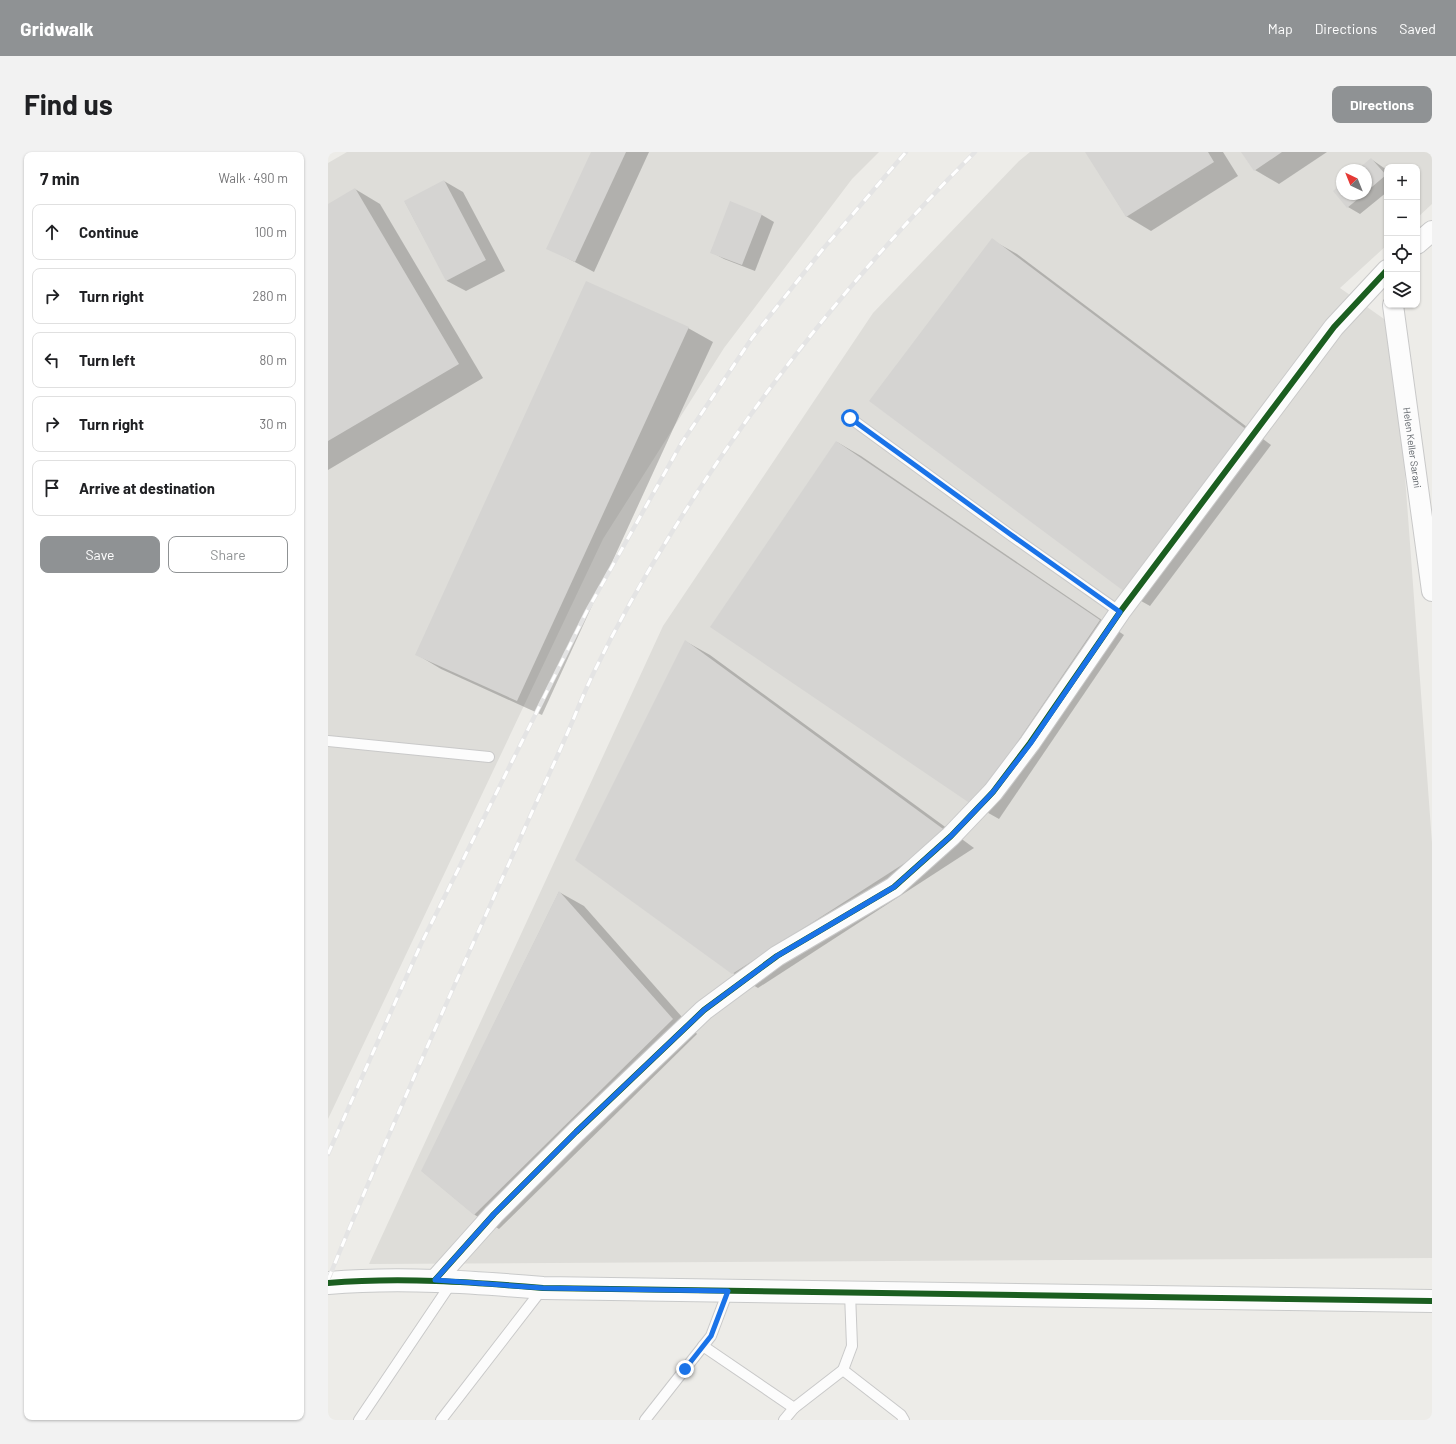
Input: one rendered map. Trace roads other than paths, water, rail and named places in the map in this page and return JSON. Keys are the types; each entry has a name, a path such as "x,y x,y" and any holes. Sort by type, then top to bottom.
{"street":[{"path":"1420,241 1432,231"},
{"path":"444,1280 494,1214 704,1010 777,956 894,887 951,836 993,792 1030,744 1120,612 1334,327 1385,272"},
{"name":"Helen Keller Sarani","path":"1393,308 1432,591"},
{"path":"328,1283 374,1279 444,1280 543,1288 1432,1301"}],"lane":[{"path":"850,418 1120,612"},
{"path":"328,741 489,758"},
{"path":"359,1420 444,1280"},
{"path":"441,1420 543,1288"},
{"path":"645,1420 711,1336 728,1291"},
{"path":"784,1420 794,1408 843,1370 852,1346 850,1292"},
{"path":"703,1346 794,1408"},
{"path":"843,1370 904,1420"}],"railway":[{"path":"328,1154 421,944 587,611 681,444 752,338 823,249 906,152"},
{"path":"328,1280 422,1058 558,755 586,688 641,583 705,480 775,381 812,333 891,241 975,152"}]}
